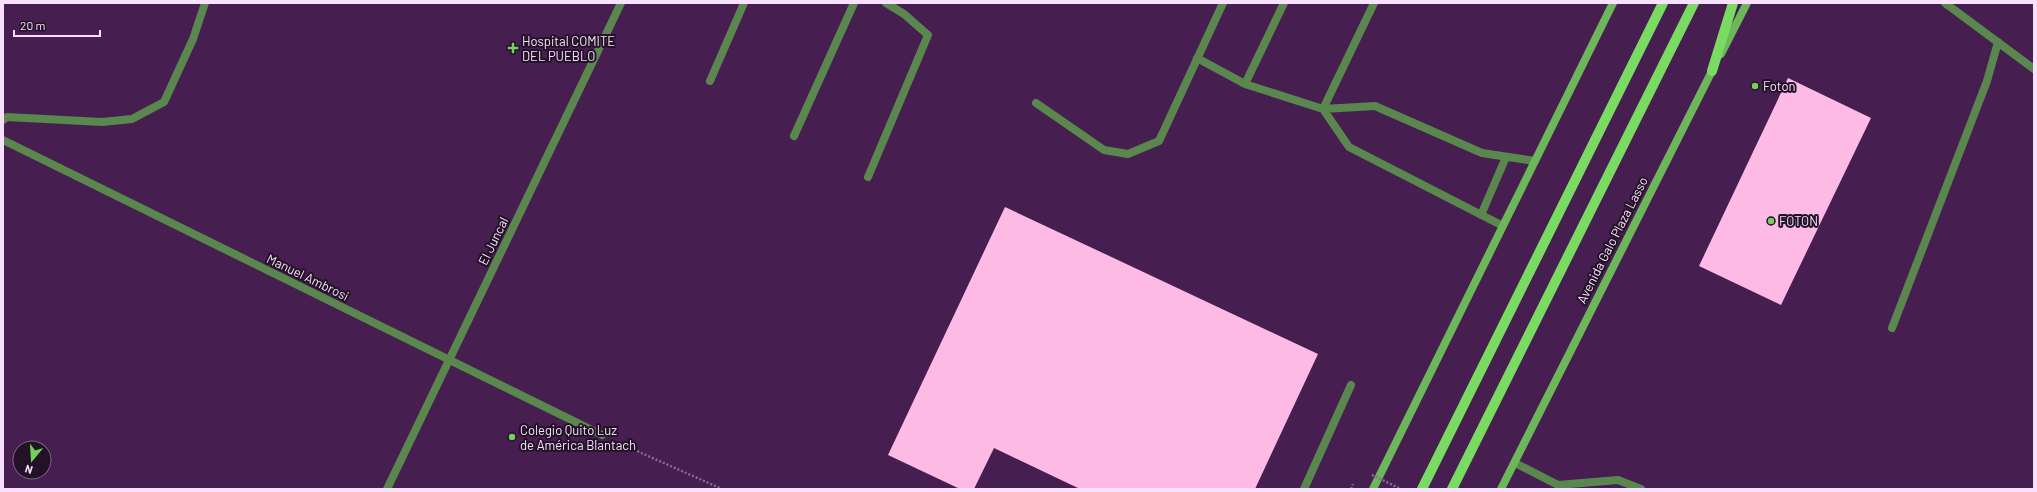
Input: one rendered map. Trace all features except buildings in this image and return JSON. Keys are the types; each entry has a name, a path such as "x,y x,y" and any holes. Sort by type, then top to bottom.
{"main road":[{"path":"1373,489 1613,3"},
{"path":"1422,489 1663,3"},
{"path":"1452,489 1694,3"},
{"path":"1712,71 1733,3"},
{"name":"Avenida Galo Plaza Lasso","path":"1501,489 1747,3"}],"street":[{"path":"3,120 7,117 102,122 132,119 164,102 193,38 205,3"},
{"name":"El Juncal","path":"387,489 621,3"},
{"path":"710,81 744,3"},
{"path":"794,136 854,3"},
{"path":"868,177 928,35 904,14 886,3"},
{"path":"1036,103 1104,150 1128,154 1159,141 1223,3"},
{"path":"1245,84 1284,3"},
{"path":"1323,109 1374,3"},
{"path":"1945,3 2034,70"},
{"path":"1892,328 1987,81 1998,42"},
{"path":"1197,58 1245,84 1323,109 1375,106 1482,153 1535,161"},
{"path":"1323,109 1348,147 1503,226"},
{"name":"Manuel Ambrosi","path":"3,140 602,435"},
{"path":"1481,215 1506,157"},
{"path":"1304,489 1351,385"},
{"path":"1515,463 1558,485 1618,480 1641,489"}],"path":[{"path":"602,435 722,489"},
{"path":"1372,475 1402,489"}],"place":[{"name":"Hospital COMITE DEL PUEBLO","path":"513,48"},
{"name":"Foton","path":"1755,86"},
{"name":"FOTON","path":"1771,221"},
{"name":"Colegio Quito Luz de América Blantach","path":"512,437"}]}
